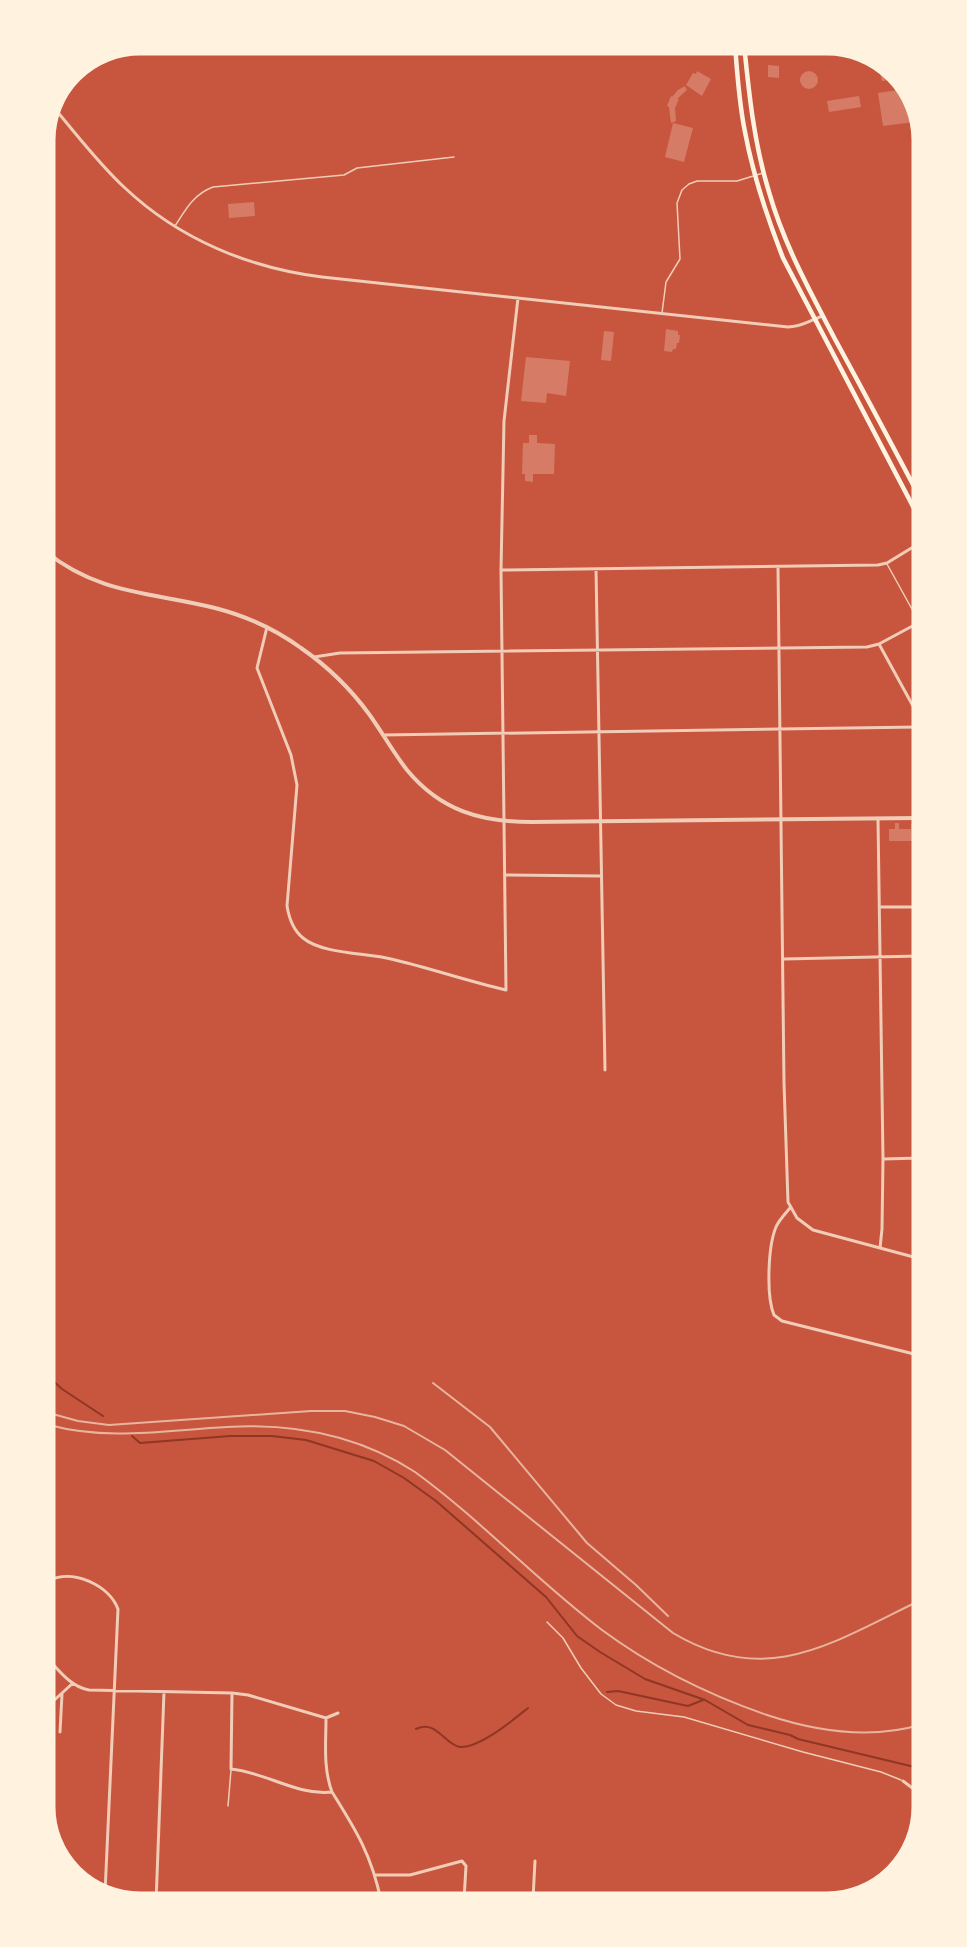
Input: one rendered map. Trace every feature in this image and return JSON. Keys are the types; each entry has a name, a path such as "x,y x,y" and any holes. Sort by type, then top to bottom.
{"main road":[{"path":"736,54 743,119 755,176 783,258 913,506"},
{"path":"745,54 752,118 764,173 771,200 788,245 830,330 913,485"}],"street":[{"path":"58,114 112,176 142,203 208,245 268,267 304,275 788,327 804,325 823,316"},
{"path":"267,627 257,668 291,755 297,786 287,906 291,922 301,938 317,945 362,956 391,958 456,978 506,990 501,570 504,420 518,298"},
{"path":"501,570 878,565 887,563 913,547"},
{"path":"54,557 82,575 111,587 213,608 267,627 314,657 350,691 409,772 435,796 464,813 505,821 913,818"},
{"path":"778,567 786,1189 790,1208 801,1222 813,1230 913,1257"},
{"path":"596,569 605,1070"},
{"path":"314,657 340,653 867,647 879,645 913,627"},
{"path":"879,645 913,706"},
{"path":"383,735 913,727"},
{"path":"878,819 883,1159 880,1248"},
{"path":"505,875 601,876"},
{"path":"879,907 913,907"},
{"path":"783,959 913,956"},
{"path":"883,1159 913,1158"},
{"path":"790,1208 778,1224 770,1250 769,1279 774,1315 782,1321 913,1354"},
{"path":"54,1579 61,1576 76,1577 98,1587 114,1601 118,1614 105,1885"},
{"path":"54,1664 73,1683 83,1689 232,1693 248,1695 327,1718 338,1713"},
{"path":"54,1701 73,1683"},
{"path":"156,1893 164,1692"},
{"path":"232,1693 231,1769 317,1792 332,1792"},
{"path":"60,1731 62,1694"},
{"path":"327,1718 328,1782 360,1837 375,1875 379,1893"},
{"path":"903,1781 913,1789"},
{"path":"533,1893 535,1861"},
{"path":"375,1875 410,1875 450,1863 464,1862 466,1866 464,1893"}],"lane":[{"path":"175,226 194,198 213,188 344,175 357,168 454,157"},
{"path":"662,314 666,282 680,259 677,203 685,186 697,181 729,181 764,173"},
{"path":"887,563 913,611"},
{"path":"547,1622 563,1638 581,1668 601,1694 616,1705 636,1711 684,1717 827,1759 880,1772 903,1781"},
{"path":"228,1806 231,1769"}],"building":[{"path":"768,65 779,66 779,78 768,77"},
{"path":"697,71 711,79 702,96 686,85 693,73 696,74"},
{"path":"809,71 817,76 818,80 813,88 809,89 801,84 800,80 805,72"},
{"path":"881,73 889,80 882,81"},
{"path":"685,86 687,90 677,99 679,99 675,108 676,121 671,123 667,106 671,96"},
{"path":"898,90 911,122 883,126 878,93"},
{"path":"859,96 861,107 829,112 827,101"},
{"path":"673,123 693,128 684,162 665,157"},
{"path":"254,202 255,216 229,218 228,204"},
{"path":"666,329 678,331 680,335 679,343 672,352 664,351"},
{"path":"604,331 614,332 611,361 601,360"},
{"path":"526,357 570,361 566,396 547,393 546,403 521,401"},
{"path":"529,435 537,435 537,443 555,444 554,474 533,474 533,482 525,481 525,474 522,474 523,443 529,443"},
{"path":"895,823 899,823 899,829 911,829 911,824 913,824 913,841 889,841 889,829 895,829"}],"waterway":[{"path":"54,1382 103,1416"},
{"path":"132,1436 140,1443 230,1436 272,1436 306,1440 374,1461 404,1478 436,1501 546,1597 577,1636 645,1679 705,1700 748,1725 913,1767"},
{"path":"607,1692 618,1691 688,1706 703,1700"},
{"path":"416,1729 429,1727 455,1745 468,1746 496,1732 528,1708"}],"railway":[{"path":"433,1383 490,1427 587,1543 668,1616"},
{"path":"54,1414 78,1421 109,1425 311,1411 345,1411 404,1426 445,1450 673,1633 707,1650 740,1658 771,1658 801,1653 860,1630 913,1604"},
{"path":"54,1426 71,1430 115,1433 252,1426 277,1427 348,1440 393,1459 415,1472 463,1510 602,1630 641,1656 682,1679 767,1715 825,1730 864,1733 913,1726"}]}
